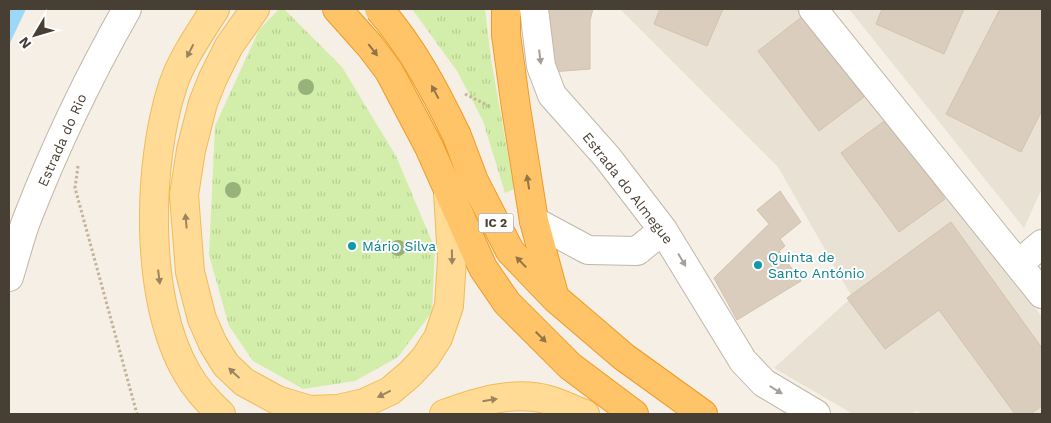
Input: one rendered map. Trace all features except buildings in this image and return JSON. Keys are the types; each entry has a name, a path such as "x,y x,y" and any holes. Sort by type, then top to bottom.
{"highway":[{"name":"IC 2","path":"337,9 370,46 389,71 429,147 483,268 506,303 570,366 634,414"},
{"name":"IC 2","path":"378,9 414,56 436,92 474,181 510,251 555,298 624,357 703,414"},
{"path":"506,9 506,34 534,220 555,298"}],"main road":[{"path":"215,9 193,45 174,84 158,144 154,188 155,248 162,302 170,334 187,372 205,398 221,414"},
{"path":"255,9 229,46 212,78 203,103 191,150 184,195 190,272 202,320 212,344 226,366 244,382 277,400 310,410 338,409 364,403 390,392 425,358 438,338 449,306 452,259 448,191"},
{"path":"444,414 480,401 518,396 548,400 585,414"}],"street":[{"name":"Estrada do Rio","path":"9,277 26,220 103,52 127,9"},
{"name":"Estrada do Almegue","path":"534,9 541,66 552,95 607,157 663,230 743,361 764,383 816,414"},
{"path":"814,9 1042,294"},
{"path":"534,220 588,250 637,251 663,230"},
{"path":"1018,264 1042,244"}],"path":[{"path":"462,92 493,108"},
{"path":"79,158 75,188 137,414"}],"shaded area":[{"path":"620,9 800,9 1042,317 1042,414 922,414 917,411 910,414 853,414 774,368 852,297 778,167"},
{"path":"849,9 1042,9 1042,188 1024,228"}],"green space":[{"path":"279,9 284,9 342,67 396,156 435,249 432,312 398,357 355,381 303,389 253,361 229,326 209,255 215,126 259,30"},
{"path":"412,9 485,9 491,59 514,189 505,193 483,121 457,71"}],"water":[{"path":"9,9 26,9 9,45"}],"place":[{"name":"Mário Silva","path":"352,246"},
{"name":"Quinta de Santo António","path":"758,265"}]}
